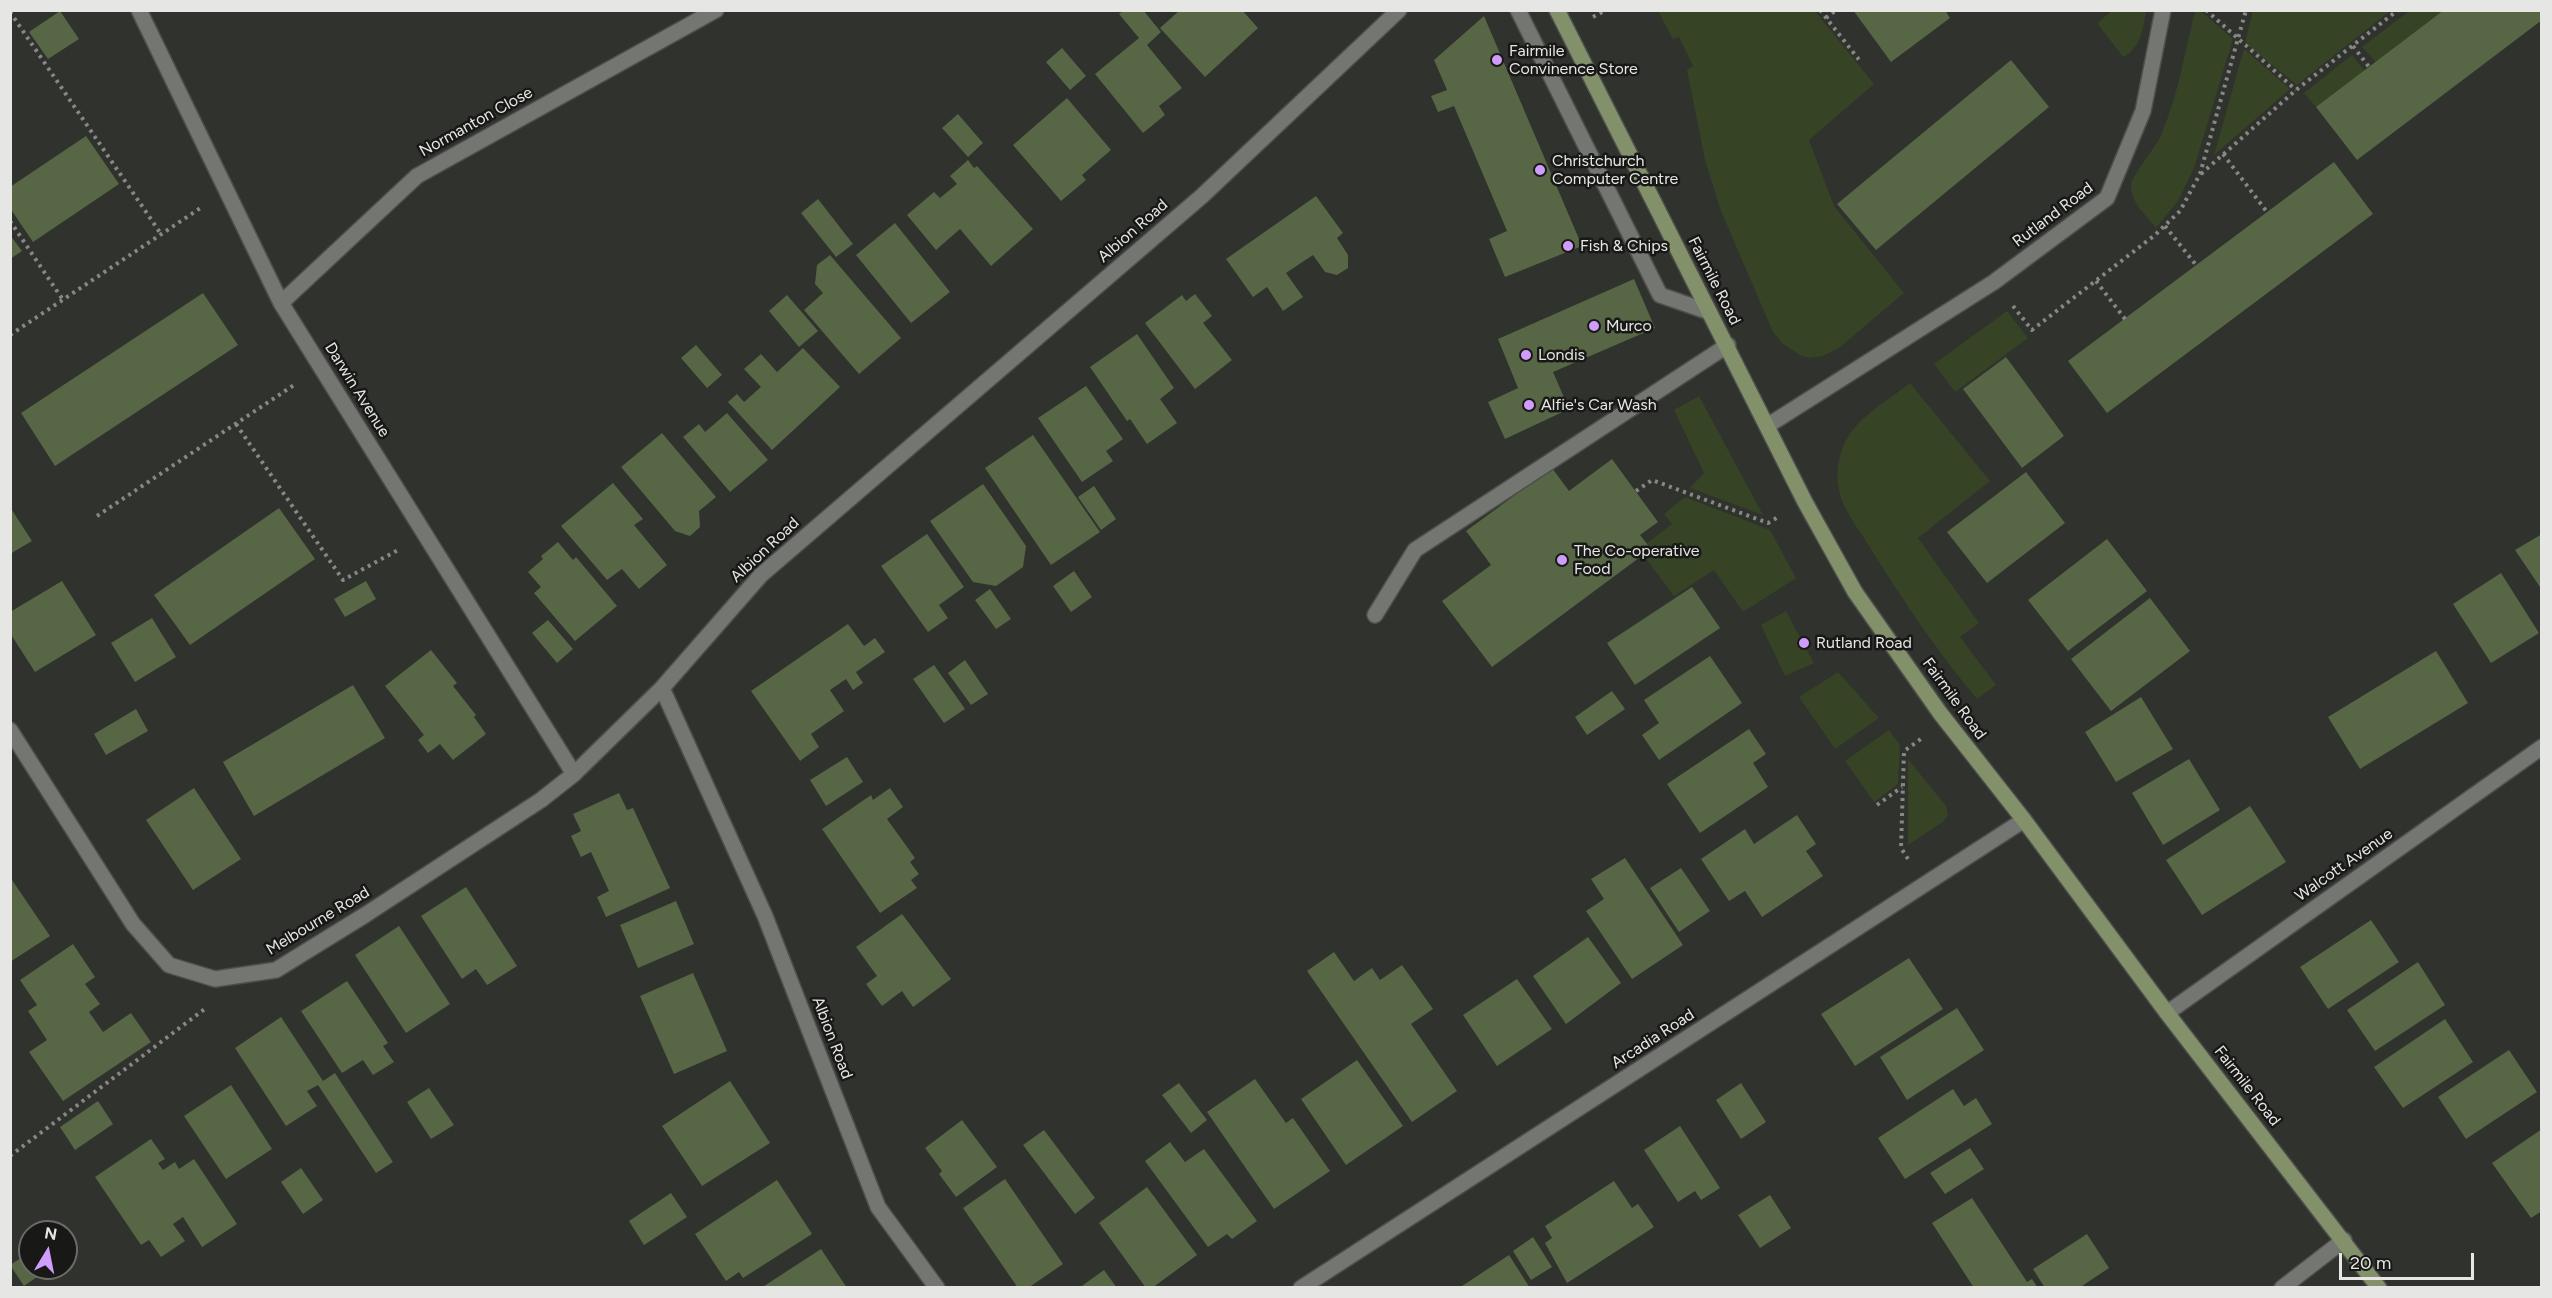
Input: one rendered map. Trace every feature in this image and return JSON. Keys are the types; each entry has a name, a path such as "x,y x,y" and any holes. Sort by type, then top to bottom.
{"main road":[{"name":"Fairmile Road","path":"1557,10 1709,312 1728,345 1805,502 1855,592 1947,722 2024,820 2167,1013 2379,1287"}],"street":[{"name":"Darwin Avenue","path":"139,10 281,303 574,774"},
{"name":"Normanton Close","path":"281,303 417,176 716,10"},
{"name":"Albion Road","path":"937,1287 878,1207 765,916 662,688 761,575 1202,195 1399,10"},
{"path":"1518,10 1660,295 1709,312"},
{"name":"Rutland Road","path":"1767,426 1994,282 2107,198 2143,111 2163,10"},
{"path":"1375,615 1415,550 1728,345"},
{"name":"Melbourne Road","path":"10,730 133,924 169,965 215,979 276,970 541,800 574,774 662,688"},
{"name":"Walcott Avenue","path":"2167,1013 2541,747"},
{"name":"Arcadia Road","path":"1301,1287 2024,820"},
{"path":"2282,1287 2344,1240"}],"path":[{"path":"1820,10 1860,61"},
{"path":"1826,18 1836,10"},
{"path":"2206,10 2296,90"},
{"path":"1994,282 2032,330 2165,226 2180,211 2200,174 2246,10"},
{"path":"2200,174 2296,90 2398,10"},
{"path":"10,12 161,234"},
{"path":"2353,46 2369,67"},
{"path":"2223,154 2267,212"},
{"path":"10,335 227,190"},
{"path":"10,221 63,300"},
{"path":"2165,226 2196,265"},
{"path":"2096,281 2125,319"},
{"path":"98,516 322,367"},
{"path":"236,424 343,580 426,535"},
{"path":"1636,491 1652,480 1768,523 1805,502"},
{"path":"1924,885 1901,848 1904,751 1947,722"},
{"path":"1877,805 1903,787"},
{"path":"10,1156 206,1009 215,979"}],"green space":[{"path":"2253,10 2390,11 2297,85 2245,43"},
{"path":"1658,11 1815,11 1874,84 1809,140 1834,206 1904,293 1840,347 1823,356 1809,358 1800,355 1783,344 1773,332 1721,211 1705,160 1687,70 1693,66 1679,37 1673,39"},
{"path":"2112,11 2146,11 2137,43 2123,57 2097,23"},
{"path":"2195,11 2201,11 2233,39 2194,168 2178,201 2156,228 2136,203 2131,185 2158,140 2167,120 2177,89"},
{"path":"2409,11 2444,11 2376,62 2362,47"},
{"path":"2244,49 2290,89 2214,155"},
{"path":"2352,55 2365,71 2316,107 2304,93"},
{"path":"2007,311 2028,338 1955,392 1934,364"},
{"path":"1910,383 1990,481 1918,538 1979,623 1960,637 1996,685 1977,699 1934,643 1894,585 1851,519 1839,490 1837,477 1839,462 1848,437 1868,414"},
{"path":"1699,396 1763,515 1690,488 1704,473 1674,410"},
{"path":"1685,497 1770,530 1796,578 1743,612 1714,570 1674,596 1644,556 1653,550 1647,543 1672,524 1664,514"},
{"path":"1786,611 1814,663 1785,676 1761,625"},
{"path":"1838,672 1879,718 1835,749 1799,697"},
{"path":"1889,730 1900,745 1898,784 1874,802 1845,761"},
{"path":"1908,759 1946,806 1948,815 1944,821 1908,845"}],"building":[{"path":"1124,10 1143,10 1161,32 1147,45 1182,88 1159,106 1165,115 1143,133 1095,74 1139,38 1119,14"},
{"path":"1180,10 1242,10 1258,28 1205,77 1160,28"},
{"path":"1853,10 1945,10 1950,18 1891,62"},
{"path":"2444,10 2542,10 2542,20 2357,160 2316,107"},
{"path":"60,11 79,39 48,59 29,32"},
{"path":"1484,16 1582,246 1505,277 1489,239 1507,231 1454,106 1438,112 1431,96 1447,90 1434,60"},
{"path":"1062,48 1086,76 1070,90 1046,62"},
{"path":"2011,60 2049,107 1876,250 1837,204"},
{"path":"1067,98 1111,150 1082,175 1086,180 1061,201 1013,145"},
{"path":"958,114 983,143 968,157 942,128"},
{"path":"86,136 119,184 33,242 10,208 10,187"},
{"path":"968,160 974,168 977,166 1033,229 991,266 960,229 936,250 907,215 934,192 940,198 957,184 950,176"},
{"path":"2334,162 2373,214 2107,413 2068,361"},
{"path":"1316,196 1343,233 1337,238 1348,255 1348,268 1337,275 1325,272 1313,255 1286,273 1303,297 1283,311 1267,287 1253,297 1226,259"},
{"path":"818,199 853,244 836,257 801,213"},
{"path":"895,223 950,292 911,323 856,255"},
{"path":"10,235 22,251 10,259"},
{"path":"830,255 901,338 859,374 804,310 823,293 815,284 817,265"},
{"path":"1634,279 1655,328 1553,372 1569,409 1505,439 1488,402 1518,388 1498,339"},
{"path":"203,293 238,345 55,466 21,413"},
{"path":"1195,294 1212,316 1203,323 1232,360 1195,389 1145,323 1182,295 1186,301"},
{"path":"787,295 818,331 799,347 769,311"},
{"path":"1137,334 1174,388 1160,399 1177,423 1147,444 1130,419 1127,421 1090,367"},
{"path":"696,345 722,375 707,388 681,358"},
{"path":"803,348 840,387 772,450 728,402 737,394 744,402 761,387 744,369 761,354 777,372"},
{"path":"2006,357 2064,436 2022,468 1963,389"},
{"path":"1086,386 1123,439 1106,451 1113,461 1082,482 1038,418"},
{"path":"727,413 768,460 730,492 683,437 699,424 705,432"},
{"path":"662,433 716,497 699,511 700,527 690,536 675,531 621,467"},
{"path":"1033,435 1100,532 1051,565 985,468"},
{"name":"The Co-operative Food","path":"1612,459 1658,522 1640,535 1651,549 1492,667 1442,601 1491,565 1466,531 1552,468 1569,491"},
{"path":"2026,472 2065,523 1987,583 1947,532"},
{"path":"613,483 643,519 634,525 667,565 639,589 622,569 607,580 561,526"},
{"path":"983,484 1026,546 1023,567 996,586 973,582 930,521"},
{"path":"1094,486 1116,519 1101,530 1078,497"},
{"path":"10,507 32,541 10,554"},
{"path":"279,508 315,559 190,645 154,595"},
{"path":"927,534 964,587 939,605 948,618 928,632 881,566"},
{"path":"2542,534 2542,590 2515,550"},
{"path":"2107,539 2147,591 2068,651 2028,600"},
{"path":"558,542 573,560 576,557 617,606 575,641 534,593 541,587 528,572 543,559 541,556"},
{"path":"1074,571 1092,597 1071,612 1053,586"},
{"path":"2501,573 2539,633 2491,663 2453,604"},
{"path":"62,581 96,635 35,672 10,633 10,612"},
{"path":"366,581 376,599 345,617 334,599"},
{"path":"1692,587 1720,628 1635,685 1607,643"},
{"path":"990,589 1011,619 996,629 975,600"},
{"path":"2150,598 2190,651 2111,711 2071,659"},
{"path":"152,618 176,657 135,682 111,643"},
{"path":"548,620 573,649 557,663 532,633"},
{"path":"848,624 864,646 875,638 885,652 856,672 863,683 853,690 846,679 830,690 844,711 811,734 819,747 800,761 751,691"},
{"path":"431,650 457,683 453,686 476,715 474,717 486,734 453,760 440,744 428,753 418,740 424,735 385,686"},
{"path":"2436,651 2468,703 2360,769 2328,717"},
{"path":"1710,656 1742,703 1659,760 1642,735 1659,723 1644,700"},
{"path":"965,660 988,694 971,705 948,673"},
{"path":"934,665 965,709 944,723 913,679"},
{"path":"353,685 385,738 254,816 223,762"},
{"path":"1612,691 1625,709 1587,735 1575,717"},
{"path":"2141,697 2173,749 2116,782 2085,732"},
{"path":"136,709 148,731 106,755 94,734"},
{"path":"1749,729 1766,754 1753,763 1768,787 1700,833 1667,784"},
{"path":"847,757 863,782 826,806 810,780"},
{"path":"2189,759 2220,810 2163,845 2132,793"},
{"path":"194,788 241,859 193,890 146,820"},
{"path":"890,788 903,807 887,819 915,858 910,862 919,874 911,880 917,888 880,913 822,829 871,795 873,800"},
{"path":"619,793 627,810 633,808 670,888 606,917 597,897 609,891 591,852 581,857 571,836 581,831 573,814"},
{"path":"2250,806 2286,862 2202,915 2166,860"},
{"path":"1797,815 1816,844 1806,851 1823,876 1762,917 1745,891 1729,901 1701,859 1745,829 1754,844"},
{"path":"1625,858 1683,945 1632,979 1586,911 1604,899 1591,879"},
{"path":"1681,868 1710,911 1679,932 1650,888"},
{"path":"10,877 50,936 10,962"},
{"path":"466,887 517,966 487,985 476,969 462,979 421,916"},
{"path":"676,901 694,944 638,968 620,925"},
{"path":"902,914 951,979 913,1007 902,991 882,1006 866,984 877,976 856,947"},
{"path":"2371,920 2399,962 2328,1009 2300,967"},
{"path":"399,926 450,1004 406,1033 355,955"},
{"path":"1588,937 1621,983 1566,1024 1533,976"},
{"path":"73,944 95,977 85,984 100,1004 89,1012 103,1032 131,1013 151,1042 63,1101 29,1052 47,1040 28,1011 37,1005 20,980"},
{"path":"1334,952 1354,981 1372,968 1380,980 1402,965 1433,1009 1411,1024 1457,1091 1412,1122 1307,971"},
{"path":"1909,958 1943,1009 1855,1066 1821,1014"},
{"path":"2418,962 2445,1005 2375,1051 2347,1010"},
{"path":"693,973 727,1051 674,1074 640,996"},
{"path":"1517,979 1552,1029 1497,1066 1463,1015"},
{"path":"347,981 388,1043 383,1046 394,1062 373,1075 363,1060 342,1073 301,1011"},
{"path":"1957,1008 1984,1050 1907,1100 1880,1057"},
{"path":"281,1017 323,1081 335,1073 393,1162 376,1173 318,1085 307,1091 317,1106 286,1126 235,1048"},
{"path":"2445,1019 2473,1062 2403,1108 2374,1067"},
{"path":"2509,1050 2537,1092 2466,1139 2438,1097"},
{"path":"1357,1060 1403,1126 1346,1165 1301,1099"},
{"path":"1255,1079 1286,1123 1293,1118 1330,1171 1274,1209 1207,1112"},
{"path":"730,1081 770,1143 702,1186 662,1126"},
{"path":"1179,1083 1207,1120 1191,1133 1162,1095"},
{"path":"1741,1083 1766,1122 1741,1139 1716,1100"},
{"path":"231,1085 272,1149 226,1179 184,1116"},
{"path":"429,1088 454,1125 431,1139 407,1102"},
{"path":"1953,1089 1964,1106 1976,1098 1992,1124 1905,1179 1878,1138"},
{"path":"98,1101 113,1124 75,1150 60,1127"},
{"path":"962,1120 997,1167 956,1197 939,1174 942,1171 925,1148"},
{"path":"1680,1126 1720,1188 1701,1200 1695,1191 1678,1202 1644,1150"},
{"path":"2542,1129 2542,1211 2531,1218 2492,1163"},
{"path":"1044,1130 1095,1198 1075,1214 1023,1145"},
{"path":"151,1139 165,1159 158,1163 163,1170 175,1162 179,1169 194,1159 237,1224 202,1247 183,1217 173,1224 185,1241 161,1257 149,1240 141,1245 95,1177"},
{"path":"1170,1142 1185,1162 1204,1149 1257,1221 1232,1239 1227,1234 1208,1247 1145,1161"},
{"path":"1970,1148 1984,1169 1945,1194 1930,1173"},
{"path":"301,1168 323,1200 303,1214 281,1182"},
{"path":"1005,1179 1063,1264 1028,1288 1018,1288 963,1208"},
{"path":"777,1180 812,1234 743,1278 739,1272 726,1281 695,1234"},
{"path":"1614,1181 1632,1208 1638,1204 1654,1227 1567,1283 1545,1243 1552,1238 1545,1226"},
{"path":"1147,1187 1197,1255 1152,1288 1146,1288 1099,1223"},
{"path":"671,1193 687,1217 644,1245 629,1221"},
{"path":"1770,1195 1791,1228 1760,1248 1738,1215"},
{"path":"1972,1198 2027,1282 2032,1279 2038,1288 1974,1288 1932,1223"},
{"path":"2087,1234 2109,1268 2079,1288 2045,1288 2033,1269"},
{"path":"1533,1237 1552,1267 1531,1280 1513,1251"},
{"path":"821,1249 847,1288 761,1288"},
{"path":"1509,1255 1530,1288 1459,1288"},
{"path":"18,1260 18,1277 10,1265"},
{"path":"1104,1270 1117,1288 1079,1288"},
{"path":"20,1280 33,1280 24,1286"}],"place":[{"name":"Fairmile Convinence Store","path":"1497,60"},
{"name":"Christchurch Computer Centre","path":"1540,170"},
{"name":"Fish & Chips","path":"1568,246"},
{"name":"Murco","path":"1594,326"},
{"name":"Londis","path":"1526,355"},
{"name":"Alfie's Car Wash","path":"1529,405"},
{"name":"The Co-operative Food","path":"1562,560"},
{"name":"Rutland Road","path":"1804,643"}]}
